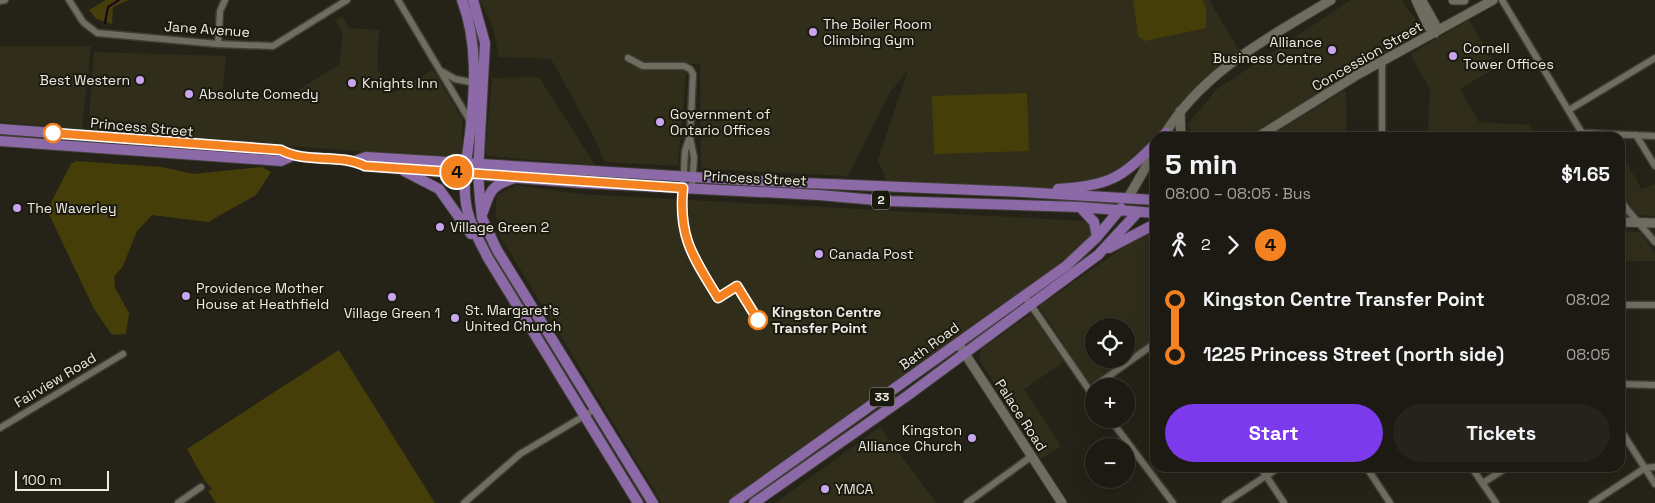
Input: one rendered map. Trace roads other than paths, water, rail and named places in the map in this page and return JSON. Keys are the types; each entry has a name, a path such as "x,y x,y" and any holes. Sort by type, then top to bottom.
{"main road":[{"path":"462,0 473,37 478,84 479,168 482,218 497,250 653,503"},
{"path":"473,0 485,43 471,122 466,168 468,212 488,258"},
{"path":"1166,132 1180,111 1220,72 1247,52 1331,0"},
{"path":"1416,0 1428,26 1435,33"},
{"path":"1421,0 1435,24 1435,33"},
{"path":"1453,0 1464,0"},
{"name":"Concession Street","path":"1266,132 1382,61 1493,0"},
{"path":"1180,111 1181,132"},
{"name":"Princess Street","path":"0,129 281,161 292,156 355,161 365,166 396,168 479,168 1150,199"},
{"name":"Princess Street","path":"0,141 222,153"},
{"path":"1022,192 1103,184 1140,160 1150,149"},
{"name":"Princess Street","path":"355,161 366,157 466,168"},
{"path":"1128,198 1150,160"},
{"path":"396,168 440,189 488,258 638,503"},
{"name":"Princess Street","path":"479,168 520,177 688,189 887,201 1080,208 1150,213"},
{"path":"482,218 488,194 497,184 520,177"},
{"name":"Bath Road","path":"734,503 1066,266 1097,237 1128,198"},
{"name":"33","path":"1138,212 1150,202"},
{"path":"1080,208 1094,222 1097,237"},
{"name":"Bath Road","path":"754,503 965,353 1098,255 1138,212"},
{"path":"1625,222 1655,223"},
{"path":"1098,255 1130,235 1150,226"},
{"name":"Palace Road","path":"958,342 1062,503"}],"street":[{"path":"0,1 5,0"},
{"name":"Jane Avenue","path":"69,0 83,22 97,33 218,44 272,46 347,0"},
{"path":"218,44 220,11 225,0"},
{"path":"398,0 471,122"},
{"path":"1502,0 1582,132"},
{"path":"628,58 643,66 684,66 690,69 693,74 690,138 694,157 688,189"},
{"path":"1569,110 1655,58"},
{"path":"1382,61 1382,132"},
{"path":"442,72 455,79 478,84"},
{"path":"1625,135 1655,136"},
{"path":"1636,135 1655,166"},
{"path":"1625,204 1655,242"},
{"path":"1024,295 1086,378"},
{"path":"1625,305 1655,305"},
{"path":"1107,378 1150,347"},
{"name":"Fairview Road","path":"0,428 122,354"},
{"path":"1625,384 1655,385"},
{"path":"464,503 520,454 594,410"},
{"path":"1117,428 1173,503"},
{"path":"1625,438 1655,484"},
{"path":"967,503 1032,456"},
{"path":"1592,503 1645,468 1655,467"},
{"path":"1264,472 1284,503"},
{"path":"1225,503 1272,472"},
{"path":"1370,472 1390,503"},
{"path":"1475,472 1496,503"},
{"path":"1483,483 1500,472"},
{"path":"178,503 201,487"}],"waterway":[{"path":"105,23 108,7 119,0"}],"place":[{"name":"The Boiler Room Climbing Gym","path":"813,32"},
{"name":"Alliance Business Centre","path":"1332,50"},
{"name":"Cornell Tower Offices","path":"1453,56"},
{"name":"Best Western","path":"140,80"},
{"name":"Knights Inn","path":"352,83"},
{"name":"Absolute Comedy","path":"189,94"},
{"name":"Government of Ontario Offices","path":"660,122"},
{"name":"The Waverley","path":"17,208"},
{"name":"Village Green 2","path":"440,227"},
{"name":"Canada Post","path":"819,254"},
{"name":"Providence Mother House at Heathfield","path":"186,296"},
{"name":"Village Green 1","path":"392,297"},
{"name":"St. Margaret's United Church","path":"455,318"},
{"name":"Kingston Centre Transfer Point","path":"758,320"},
{"name":"Kingston Alliance Church","path":"972,438"},
{"name":"YMCA","path":"825,489"}]}
